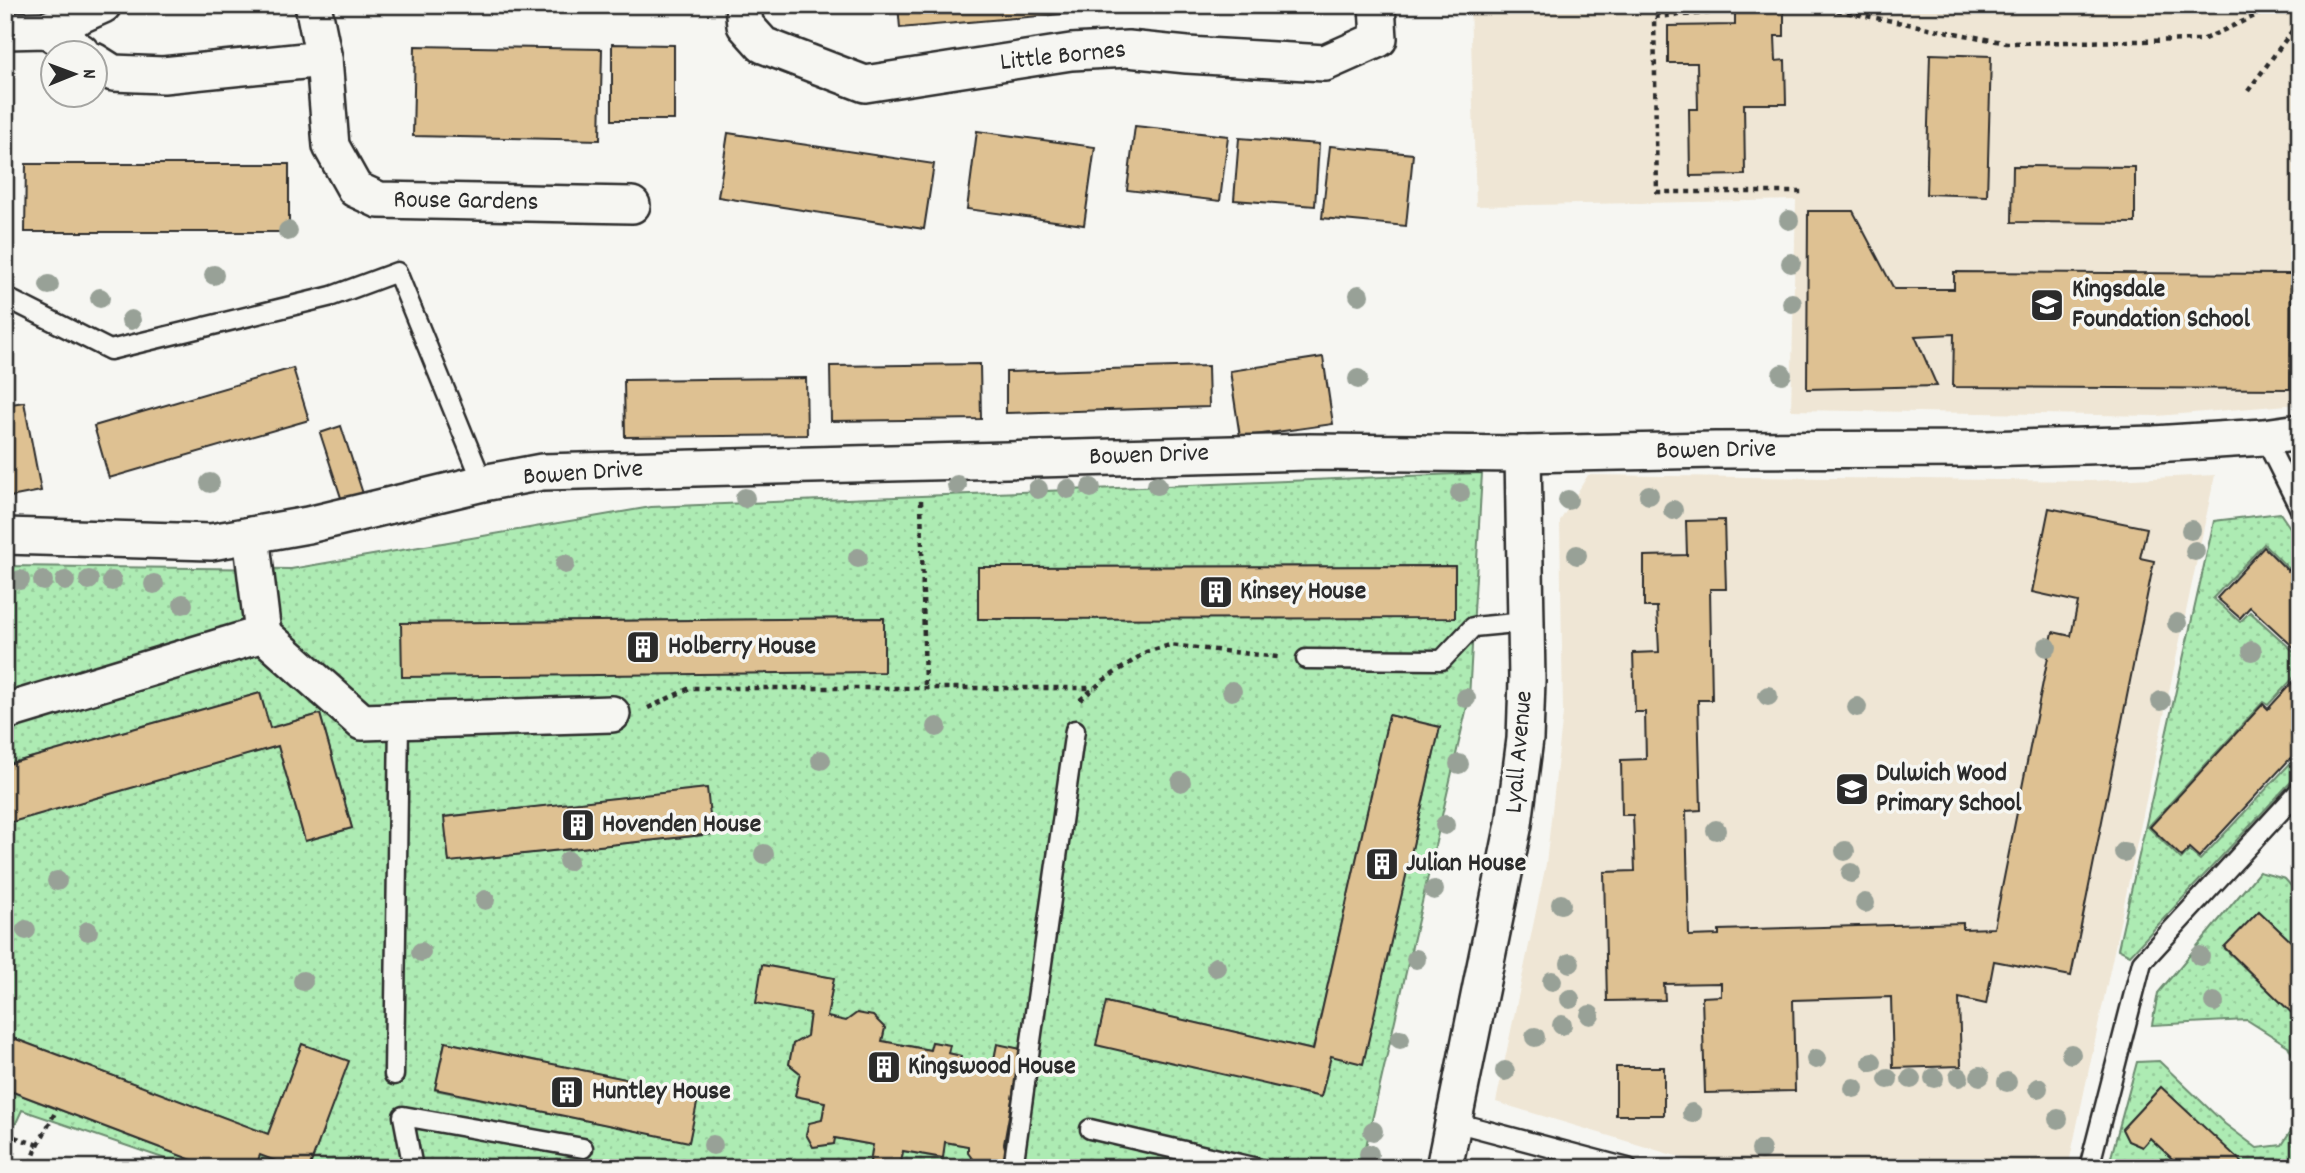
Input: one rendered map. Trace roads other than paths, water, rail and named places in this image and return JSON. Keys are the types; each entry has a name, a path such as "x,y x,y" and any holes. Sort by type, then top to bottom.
{"street":[{"path":"5,31 47,30 103,5"},
{"name":"Rouse Gardens","path":"313,5 324,59 331,146 355,189 379,200 632,205"},
{"name":"Little Bornes","path":"743,5 745,25 763,45 865,83 1071,52 1128,49 1325,63 1379,39 1377,5"},
{"path":"47,30 59,38"},
{"path":"108,70 113,73 163,75 324,59"},
{"name":"Bowen Drive","path":"5,536 211,542 308,525 542,472 1310,452 1523,454 1985,449 2154,444 2300,432"},
{"name":"Lyall Avenue","path":"1444,1168 1514,824 1525,739 1523,454"},
{"path":"251,535 263,634 362,722 612,714"},
{"path":"5,712 263,634"}],"lane":[{"path":"5,299 110,350 332,296 397,272 483,484"},
{"path":"2264,437 2300,509"},
{"path":"1306,659 1442,660 1473,627 1526,622"},
{"path":"394,1075 399,721"},
{"path":"1013,1168 1075,730"},
{"path":"2088,1168 2142,962 2300,790"},
{"path":"413,1168 403,1116 583,1148"},
{"path":"1454,1122 1628,1168"},
{"path":"1090,1129 1257,1168"}],"place":[{"name":"Kingsdale Foundation School","path":"2047,305"},
{"name":"Kinsey House","path":"1216,592"},
{"name":"Holberry House","path":"643,647"},
{"name":"Dulwich Wood Primary School","path":"1852,789"},
{"name":"Hovenden House","path":"578,825"},
{"name":"Julian House","path":"1382,864"},
{"name":"Kingswood House","path":"884,1067"},
{"name":"Huntley House","path":"567,1092"}]}
